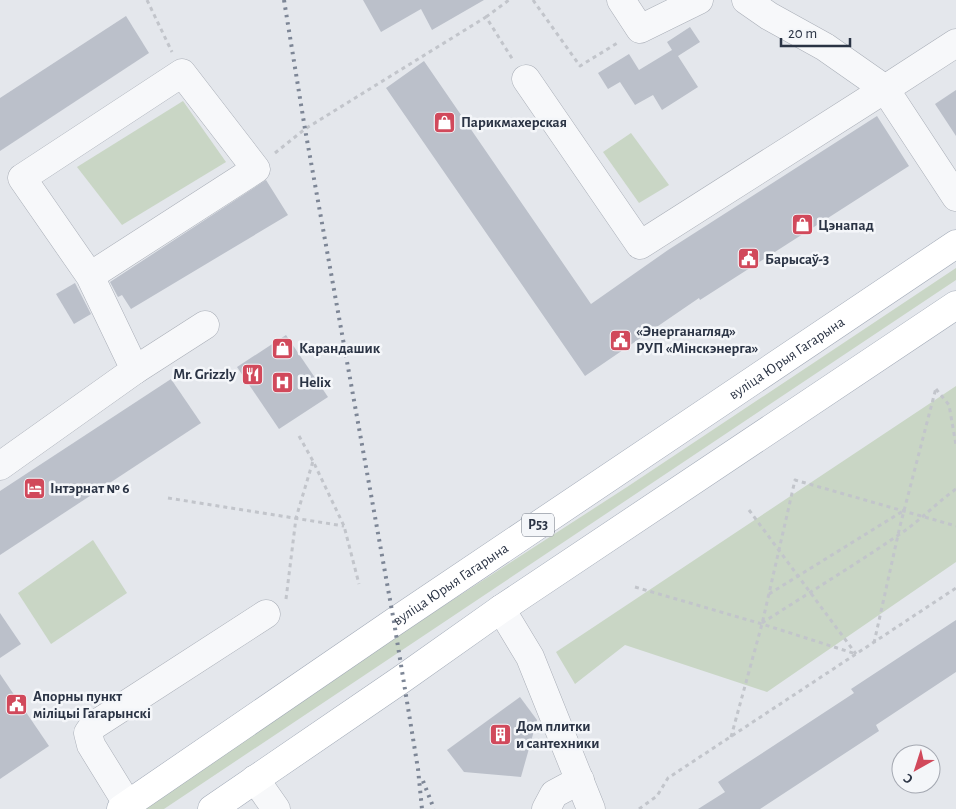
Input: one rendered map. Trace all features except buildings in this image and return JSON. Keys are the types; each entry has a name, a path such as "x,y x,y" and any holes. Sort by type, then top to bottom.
{"main road":[{"name":"вуліца Юрыя Гагарына","path":"124,807 402,617 956,244"},
{"path":"212,809 501,609 954,311"}],"street":[{"path":"621,0 640,29 699,0"},
{"path":"746,0 769,16 825,47 885,89 956,198"},
{"path":"526,79 640,245 956,43"},
{"path":"90,276 256,169 182,73 22,178 90,276 135,370"},
{"path":"0,466 135,370 206,325"},
{"path":"501,609 530,657 591,809"},
{"path":"124,807 91,746 88,733 93,726 276,610"},
{"path":"255,779 276,809"},
{"path":"546,809 554,794 580,780"}],"path":[{"path":"147,0 182,73"},
{"path":"256,169 305,129 486,18 509,0"},
{"path":"533,0 580,66 640,29"},
{"path":"486,18 526,79"},
{"path":"874,643 897,536 936,388 949,405 956,445"},
{"path":"299,436 344,526 359,584"},
{"path":"276,610 296,518 313,461"},
{"path":"731,737 762,624 795,480 956,526"},
{"path":"762,624 897,536 924,517 936,502 956,488"},
{"path":"168,498 344,526"},
{"path":"749,510 857,654"},
{"path":"768,595 903,512"},
{"path":"635,587 857,654"},
{"path":"639,809 656,796 668,778 956,588"}],"green space":[{"path":"183,101 226,162 122,225 77,167"},
{"path":"631,133 669,185 639,203 603,152"},
{"path":"956,268 956,280 164,809 142,809 380,647 627,487"},
{"path":"956,386 956,562 767,692 625,645 575,684 556,652"},
{"path":"93,540 127,593 51,644 18,593"}],"railway":[{"path":"284,0 305,129 394,622 418,769 422,809"},
{"path":"423,781 434,809"}],"place":[{"name":"Парикмахерская","path":"445,122"},
{"name":"Цэнапад","path":"802,225"},
{"name":"Барысаў-3","path":"749,259"},
{"name":"«Энерганагляд» РУП «Мінскэнерга»","path":"620,340"},
{"name":"Карандашик","path":"283,348"},
{"name":"Mr. Grizzly","path":"252,374"},
{"name":"Helix","path":"283,382"},
{"name":"Інтэрнат № 6","path":"34,488"},
{"name":"Апорны пункт міліцыі Гагарынскі","path":"17,705"},
{"name":"Дом плитки и сантехники","path":"500,735"}]}
